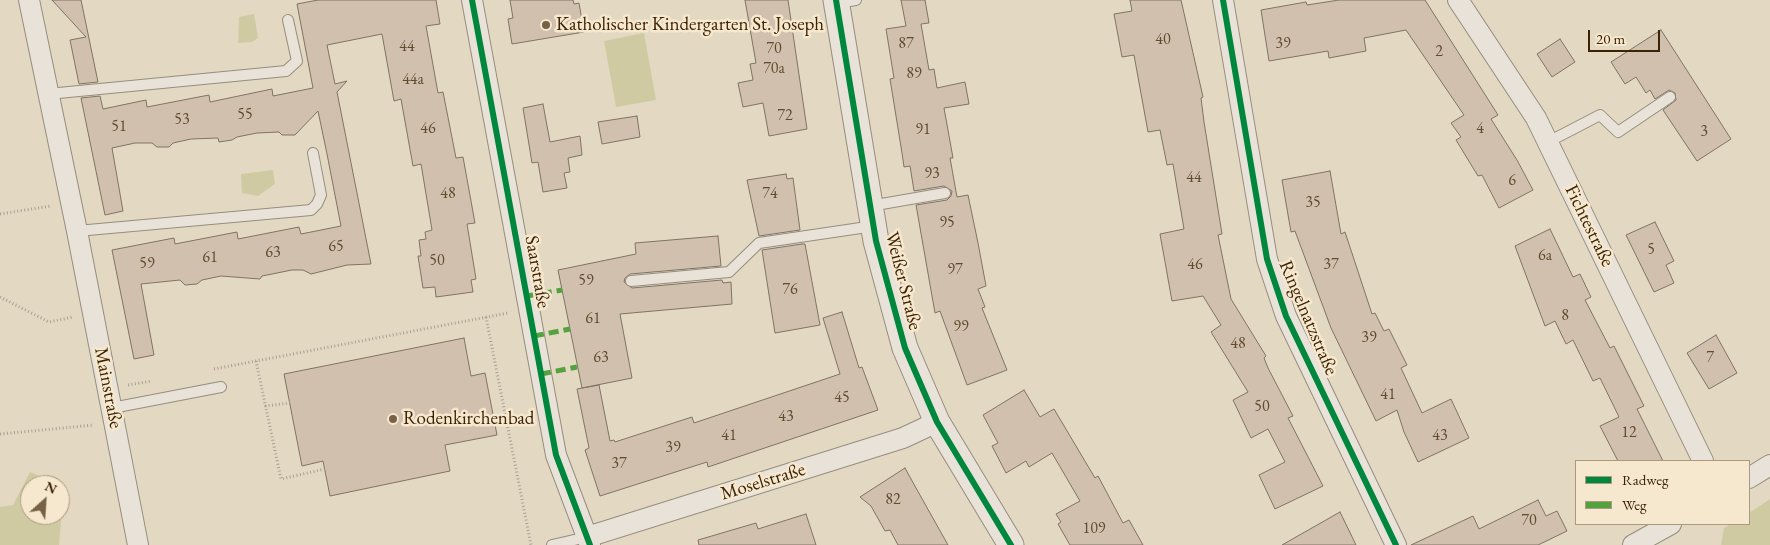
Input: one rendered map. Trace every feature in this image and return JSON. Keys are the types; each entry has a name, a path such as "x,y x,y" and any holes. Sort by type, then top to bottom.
{"street":[{"name":"Mainstraße","path":"29,0 72,203 138,545"},
{"name":"Saarstraße","path":"472,0 556,455 566,487 588,541"},
{"name":"Ringelnatzstraße","path":"1223,0 1267,259 1286,316 1396,545"},
{"name":"Fichtestraße","path":"1458,0 1536,118 1703,460"},
{"name":"Weißer Straße","path":"843,1 872,216 905,348 937,422 1011,545"},
{"name":"Moselstraße","path":"588,541 903,438 937,422"},
{"path":"1750,477 1770,465"},
{"path":"1633,545 1669,525"}],"lane":[{"path":"48,94 286,71 297,61 288,20"},
{"path":"1548,142 1600,115 1618,132 1670,98"},
{"path":"77,231 311,210 318,204 321,195 313,154"},
{"path":"631,281 729,272 758,243 872,216 945,193"},
{"path":"111,407 221,387"},
{"path":"552,545 588,541"}],"path":[{"path":"0,214 72,203"},
{"path":"0,297 49,322 93,314"},
{"path":"210,369 529,309"},
{"path":"486,317 531,545"},
{"path":"256,361 281,480 325,470"},
{"path":"0,434 111,407 156,380"},
{"path":"265,406 290,403"}],"shaded area":[{"path":"254,14 258,38 252,42 238,43 239,17"},
{"path":"644,33 656,100 616,107 604,41"},
{"path":"273,170 275,184 258,196 242,193 241,174"},
{"path":"20,491 20,525 61,525 59,545 0,545 0,507 13,505"},
{"path":"1770,499 1770,545 1721,545 1724,528 1729,525 1750,525 1750,512"}],"building":[{"path":"52,0 81,0 98,82 79,84 70,40 86,37"},
{"path":"318,0 436,0 440,24 426,26 438,93 443,92 456,158 463,157 475,223 467,224 476,279 471,280 473,292 436,297 435,287 423,288 418,256 421,256 419,240 426,239 425,232 432,230 421,164 413,166 401,99 394,101 382,34 327,45 335,84 347,81 337,92 371,264 347,265 311,274 303,270 292,270 262,276 260,279 221,276 202,280 197,284 185,285 180,280 141,284 154,355 134,359 112,250 174,238 175,244 237,232 238,239 299,227 301,234 341,226 327,154 318,111 295,135 282,135 279,132 257,133 219,142 218,138 191,139 173,143 169,147 157,147 152,143 135,143 112,148 123,211 105,215 81,98 100,96 103,109 146,100 147,107 209,95 210,102 272,89 273,96 313,88 297,4"},
{"name":"Katholischer Kindergarten St. Joseph","path":"510,0 573,0 574,4 579,3 584,32 512,44 508,19 513,18"},
{"path":"745,0 788,0 807,129 769,136 763,103 743,107 738,83 753,80 750,64 756,63"},
{"path":"901,0 925,0 929,23 921,24 929,70 934,69 937,88 965,82 969,104 944,108 953,158 950,158 957,197 968,195 986,286 978,289 985,307 982,308 1007,370 967,385 940,311 935,313 916,205 947,200 951,196 952,191 944,186 914,191 910,166 904,167 890,79 894,78 886,29 906,26"},
{"path":"1130,0 1181,0 1203,97 1201,98 1204,122 1222,234 1218,235 1231,299 1266,356 1264,358 1268,368 1293,416 1288,418 1323,486 1275,509 1259,475 1285,462 1268,429 1251,438 1233,400 1248,392 1211,332 1221,325 1203,296 1172,301 1160,234 1184,229 1173,164 1167,165 1160,130 1148,132 1134,55 1122,57 1114,14 1132,11"},
{"path":"1339,0 1425,0 1498,115 1491,119 1517,160 1533,190 1499,208 1482,175 1478,176 1456,140 1461,137 1451,123 1464,115 1406,30 1364,38 1366,51 1329,58 1328,51 1269,61 1261,10 1306,2 1307,5"},
{"path":"1661,30 1731,139 1697,161 1663,110 1676,100 1675,93 1669,90 1655,99 1650,90 1646,93 1636,77 1625,84 1611,62"},
{"path":"1560,39 1575,62 1552,77 1537,54"},
{"path":"543,104 550,142 580,136 582,155 568,158 570,172 564,173 567,188 543,192 538,162 532,163 523,108"},
{"path":"637,116 640,137 602,144 598,122"},
{"path":"1330,171 1341,234 1345,232 1372,314 1375,313 1384,331 1389,329 1407,365 1401,368 1422,413 1451,399 1469,438 1418,462 1404,432 1397,410 1376,421 1331,328 1295,231 1291,232 1282,180"},
{"path":"786,174 787,179 793,178 800,230 759,236 747,180"},
{"path":"1655,222 1674,261 1666,265 1674,283 1654,292 1626,235"},
{"path":"1550,229 1573,277 1580,274 1591,297 1585,300 1610,348 1614,346 1644,406 1637,409 1662,460 1617,460 1600,426 1619,417 1600,378 1593,381 1573,340 1566,344 1555,321 1545,326 1515,246"},
{"path":"718,236 721,266 630,274 625,278 624,282 632,288 722,280 723,283 731,282 732,304 620,314 632,378 582,388 558,270 636,254 635,243"},
{"path":"805,244 820,325 775,333 762,250"},
{"path":"842,312 859,368 862,367 878,410 708,467 707,462 600,496 585,450 589,448 577,389 599,385 610,441 614,440 615,442 692,417 694,423 840,374 823,318"},
{"path":"1716,335 1737,373 1709,389 1687,353"},
{"name":"Rodenkirchenbad","path":"464,338 471,376 485,373 497,435 445,445 450,471 330,496 323,461 302,466 284,374"},
{"path":"1024,390 1040,417 1054,409 1095,478 1098,476 1123,523 1129,520 1143,545 1070,545 1058,524 1061,522 1056,514 1080,501 1052,453 1029,467 1026,461 1006,473 992,446 998,443 983,415"},
{"path":"905,468 948,545 898,545 890,530 885,531 871,506 860,497"},
{"path":"1538,500 1546,516 1557,511 1567,531 1538,545 1411,545 1473,516 1479,529"},
{"path":"1340,512 1356,545 1282,545"},
{"path":"806,514 816,545 699,545 698,540 756,523 758,529"}],"marked path":[{"path":"527,296 562,290"},
{"path":"534,336 570,329"},
{"path":"541,374 577,367"}],"cycle path":[{"path":"472,0 556,455 590,545"},
{"path":"836,0 876,241 905,348 937,422 1011,545"},
{"path":"1223,0 1267,259 1286,316 1396,545"}],"place":[{"name":"Katholischer Kindergarten St. Joseph","path":"546,25"},
{"name":"Rodenkirchenbad","path":"393,419"}]}
